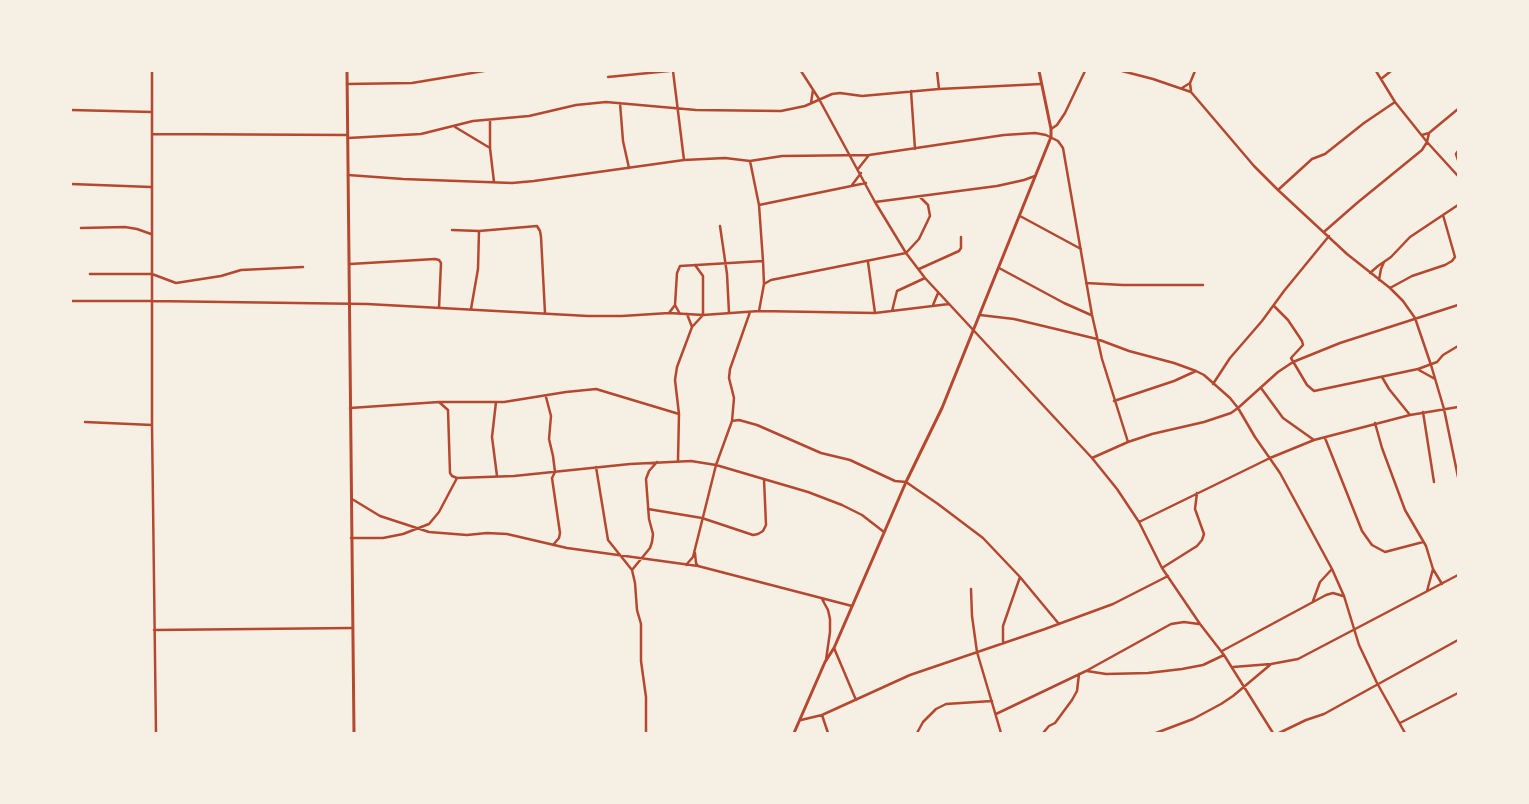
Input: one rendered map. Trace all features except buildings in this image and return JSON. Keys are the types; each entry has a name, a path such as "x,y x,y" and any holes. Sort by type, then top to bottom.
{"street":[{"path":"152,71 152,425 156,733"},
{"path":"347,71 354,733"},
{"path":"347,84 412,83 484,71"},
{"path":"608,77 669,71"},
{"path":"673,71 684,160"},
{"path":"801,71 851,154 875,202 906,253 925,278 1092,458 1117,489 1139,522 1162,568 1200,624 1222,651 1273,733"},
{"path":"937,71 939,89"},
{"path":"794,733 825,662 834,648 853,606 906,482 942,408 1051,137 1039,71"},
{"path":"1051,129 1057,125 1065,114 1085,71"},
{"path":"1122,71 1191,92 1254,166 1328,236 1390,288 1416,318 1444,409 1458,477"},
{"path":"1191,92 1190,83 1195,71"},
{"path":"1376,71 1395,102 1427,142 1458,176"},
{"path":"1381,79 1391,71"},
{"path":"1182,88 1190,83"},
{"path":"152,134 348,136 420,134 472,121 490,121 529,116 591,103 620,103 677,109 781,111 798,108 832,94 840,93 862,96 939,89 1041,84"},
{"path":"811,103 813,90"},
{"path":"911,91 915,149"},
{"path":"1278,190 1312,159 1325,154 1364,123 1395,102"},
{"path":"620,103 623,141 629,168"},
{"path":"1422,135 1429,133 1458,108"},
{"path":"71,110 152,112"},
{"path":"490,121 490,148 494,182"},
{"path":"454,126 490,148"},
{"path":"348,175 494,182 534,181 684,160 725,158 750,161 782,156 869,155 1004,135 1035,133 1051,137 1058,141 1062,148 1097,339 1114,401 1128,442"},
{"path":"1324,232 1356,203 1413,158 1427,142 1429,133"},
{"path":"1458,151 1456,154 1458,160"},
{"path":"858,169 869,155"},
{"path":"750,161 759,205 763,261 764,284 759,311"},
{"path":"852,185 861,173"},
{"path":"875,202 1003,185 1035,176"},
{"path":"759,205 866,183"},
{"path":"71,184 152,187"},
{"path":"764,284 771,280 906,253 919,239 930,216 928,205 920,197"},
{"path":"1370,273 1410,237 1458,204"},
{"path":"1390,288 1412,276 1446,265 1455,257 1443,215"},
{"path":"1020,216 1081,248"},
{"path":"452,230 480,231 534,226 539,228 545,313"},
{"path":"720,226 729,313"},
{"path":"81,228 125,227 151,234"},
{"path":"471,309 478,269 480,231"},
{"path":"1213,384 1230,358 1274,306 1328,236"},
{"path":"920,269 958,251 961,248 961,237"},
{"path":"350,264 439,260 441,264 439,308"},
{"path":"669,313 674,305 678,269 680,266 763,261"},
{"path":"1379,280 1385,261"},
{"path":"868,262 875,313"},
{"path":"678,460 679,414 675,380 692,327 703,315 703,276 695,265"},
{"path":"90,274 152,274 176,283 221,276 241,270 304,267"},
{"path":"999,268 1064,303 1092,315"},
{"path":"764,278 771,280"},
{"path":"892,311 897,291 925,278"},
{"path":"1086,283 1203,285"},
{"path":"933,305 938,292"},
{"path":"71,301 349,304 614,316 669,313 703,315 759,311 875,313 949,304"},
{"path":"674,305 680,314"},
{"path":"1092,458 1128,442 1163,430 1225,416 1238,408 1278,372 1293,362 1340,344 1458,305"},
{"path":"1274,306 1288,320 1303,343 1291,356 1307,384 1314,391 1431,365 1458,346"},
{"path":"686,565 691,561 694,552 716,465 732,421 734,398 729,378 730,369 750,312"},
{"path":"687,314 692,327"},
{"path":"980,315 1014,320 1097,339 1129,351 1196,370 1238,408 1280,473 1332,569 1344,596 1356,639 1377,683 1405,733"},
{"path":"1418,369 1435,379"},
{"path":"1114,401 1174,380 1196,370"},
{"path":"1382,377 1410,415"},
{"path":"1261,388 1283,418 1314,440"},
{"path":"350,408 439,402 496,402 596,389 679,414"},
{"path":"545,396 551,416 548,439 553,456 555,472 552,478 560,533 559,538 553,545"},
{"path":"439,402 448,410 450,473 457,478 555,472 678,460 691,461 716,465 842,504 869,519 884,532"},
{"path":"496,402 492,437 497,476"},
{"path":"1139,522 1270,458 1314,440 1375,423 1423,412 1458,407"},
{"path":"1423,412 1434,482"},
{"path":"733,413 740,420"},
{"path":"732,421 740,420 775,432 822,453 850,460 895,481 906,482 983,538 1020,577 1059,624"},
{"path":"85,422 152,425"},
{"path":"1375,423 1397,490 1411,523 1428,552 1433,569 1442,584"},
{"path":"1325,438 1362,531 1372,545 1385,552 1423,542"},
{"path":"632,570 650,548 652,542 646,479 649,471 657,462"},
{"path":"596,467 606,535 612,546 632,570 637,610 641,624 641,661 646,697 646,733"},
{"path":"351,538 383,538 418,530 434,520 457,478"},
{"path":"648,509 702,518 753,535 758,534 766,525 764,479"},
{"path":"1162,568 1197,546 1202,540 1204,534 1195,509 1197,494"},
{"path":"352,499 380,516 418,530 467,535 498,533 553,545 698,566 853,606"},
{"path":"694,552 698,566"},
{"path":"1313,601 1320,582 1332,569"},
{"path":"1427,591 1433,569"},
{"path":"1232,667 1271,664 1298,659 1458,575"},
{"path":"801,720 822,715 910,675 1113,604 1168,576"},
{"path":"1003,643 1003,626 1020,577"},
{"path":"971,589 972,616 977,652 1001,733"},
{"path":"1222,651 1313,601 1333,593 1344,596"},
{"path":"822,599 830,619 830,632 825,662"},
{"path":"996,714 1086,671 1171,624 1184,622 1200,624"},
{"path":"154,630 353,628"},
{"path":"1279,733 1324,714 1377,683 1458,640"},
{"path":"1451,644 1458,645"},
{"path":"834,648 856,700"},
{"path":"1086,671 1111,674 1148,673 1182,669 1203,664 1224,655"},
{"path":"1156,733 1193,719 1221,704 1271,664"},
{"path":"1043,733 1049,726 1055,723 1072,700 1077,691 1079,674"},
{"path":"1400,723 1458,693"},
{"path":"917,733 923,722 936,709 946,704 992,702"},
{"path":"822,715 828,733"}]}
